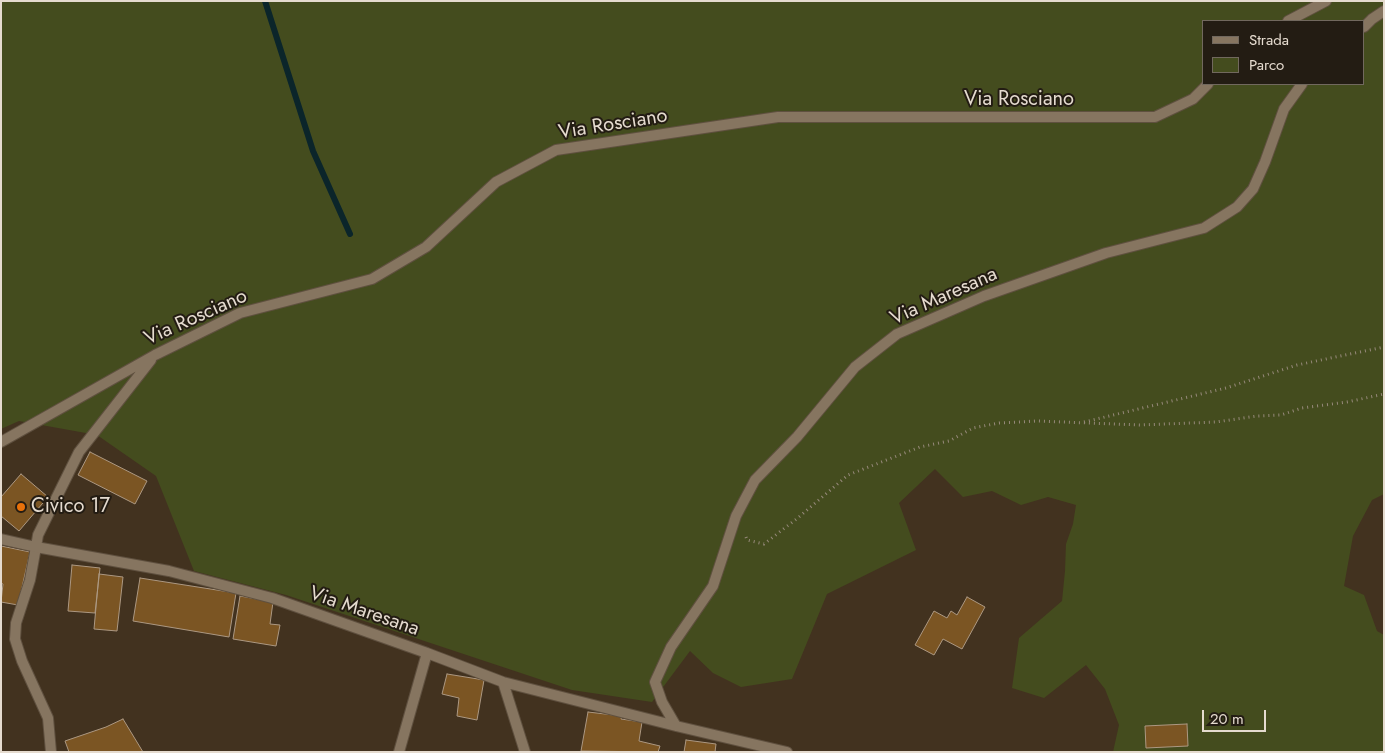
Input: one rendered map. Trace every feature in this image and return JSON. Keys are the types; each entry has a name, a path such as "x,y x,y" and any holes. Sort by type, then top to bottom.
{"street":[{"path":"1290,20 1326,1"},
{"path":"1365,26 1384,12"},
{"name":"Via Rosciano","path":"1,442 155,355 240,314 372,279 426,247 496,182 556,150 778,117 1155,117 1193,99 1207,85"},
{"name":"Via Maresana","path":"676,726 662,702 655,682 671,647 713,586 736,516 754,480 797,437 855,367 897,334 984,296 1106,253 1204,228 1237,207 1253,189 1266,162 1284,109 1301,85"},
{"path":"51,752 48,718 14,639 16,623 30,580 38,535 79,452 155,355"},
{"name":"Via Maresana","path":"1,539 170,571 272,598 503,682 787,752"},
{"path":"399,752 427,653"},
{"path":"503,682 525,752"}],"path":[{"path":"1079,423 1226,388 1297,365 1384,347"},
{"path":"736,516 747,540 764,544 780,533 848,475 920,447 949,441 973,428 998,423 1037,421 1140,425 1216,422 1257,416 1281,415 1302,408 1347,402 1384,394"}],"green space":[{"path":"1,1 1384,1 1384,494 1372,500 1353,536 1344,586 1364,595 1377,631 1384,635 1384,752 1113,752 1119,725 1105,689 1086,665 1044,698 1012,688 1019,638 1062,601 1066,544 1073,524 1076,505 1048,497 1021,505 992,491 963,497 935,469 899,503 916,550 827,594 792,679 741,687 713,673 690,651 652,702 572,690 286,595 194,571 156,476 97,435 19,421 1,429"}],"building":[{"path":"90,452 147,481 135,504 78,475"},
{"name":"Civico 17","path":"21,474 48,497 19,531 1,516 1,497"},
{"path":"1,546 30,552 18,605 1,602 3,584 1,583"},
{"path":"72,565 100,568 95,613 68,611"},
{"path":"99,574 123,577 117,631 94,629"},
{"path":"140,578 236,593 229,637 133,621"},
{"path":"240,596 273,602 270,624 280,625 276,646 233,639"},
{"path":"967,597 985,607 962,649 943,639 934,655 915,645 934,611 947,618 951,611 957,615"},
{"path":"447,674 484,680 477,720 457,716 459,698 442,694"},
{"path":"588,712 622,716 621,719 642,722 639,741 660,746 658,752 581,751"},
{"path":"123,719 143,752 69,752 65,741"},
{"path":"1187,724 1188,746 1146,748 1145,726"},
{"path":"686,740 716,744 715,752 684,752"}],"waterway":[{"path":"265,1 313,151 350,234"}],"place":[{"name":"Civico 17","path":"21,507"}]}
